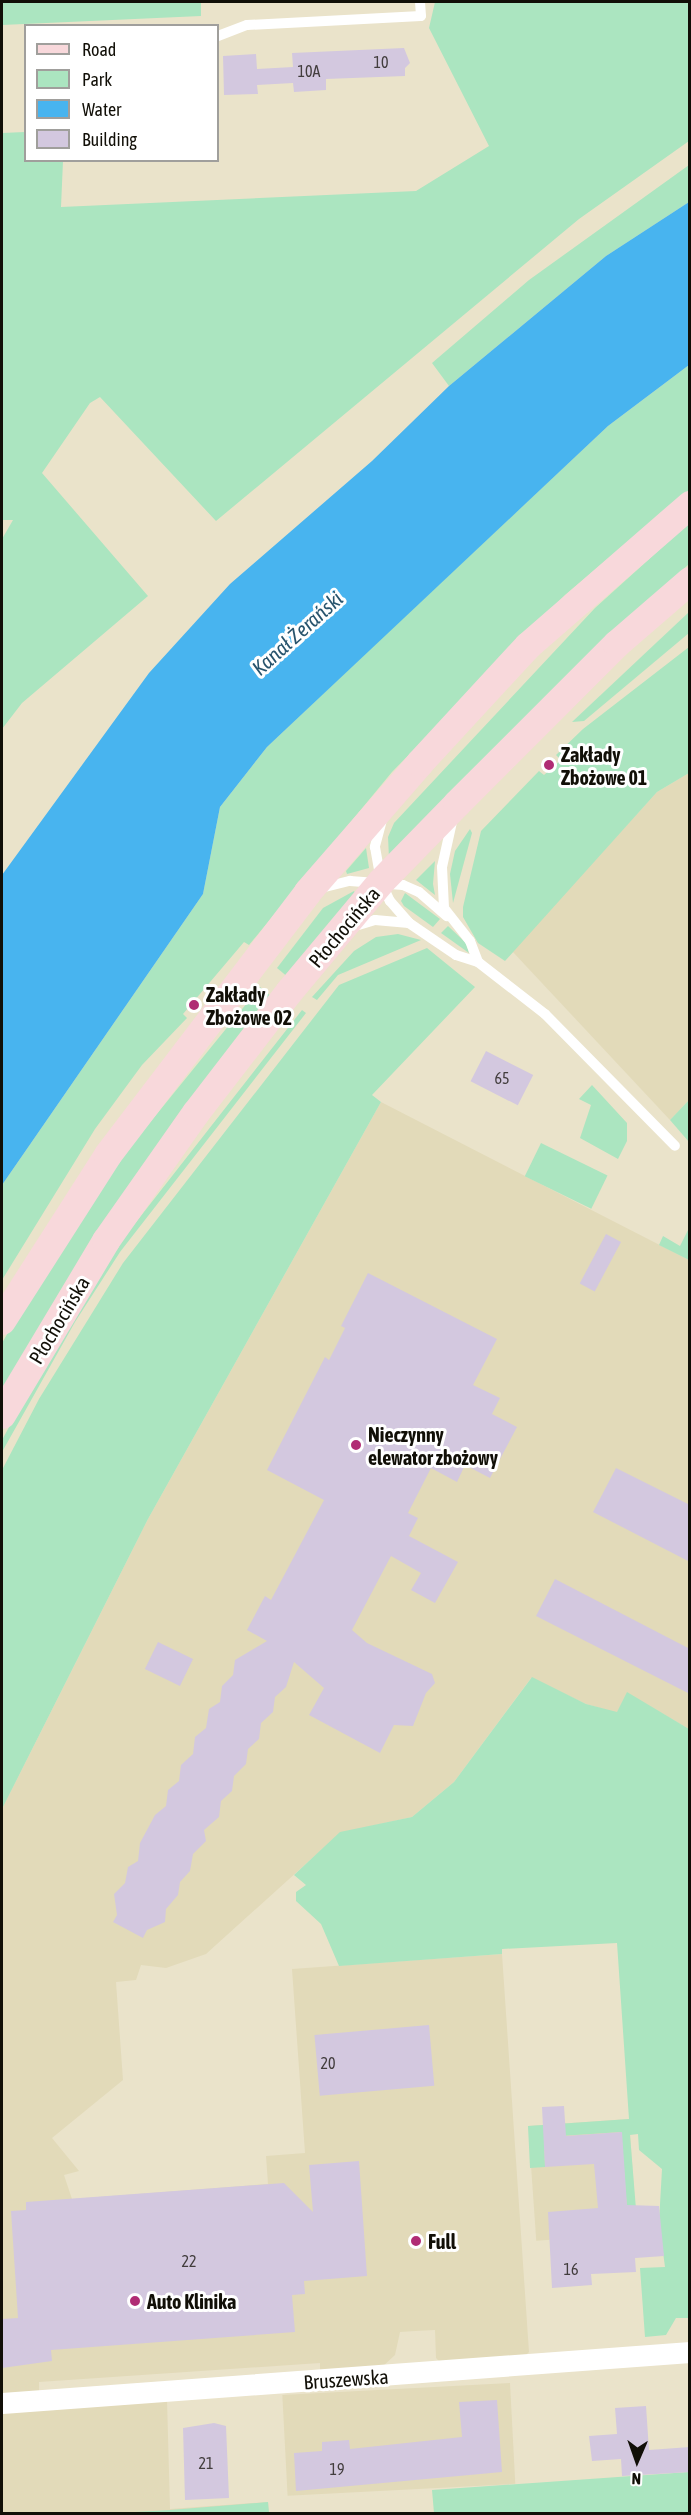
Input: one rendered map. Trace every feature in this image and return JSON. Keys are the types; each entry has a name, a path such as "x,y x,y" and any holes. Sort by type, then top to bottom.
{"main road":[{"path":"2,1321 108,1155 308,892 386,802 528,646 690,505"},
{"name":"Płochocińska","path":"2,1415 106,1241 189,1122 341,930 381,882 617,644 690,581"}],"street":[{"name":"Bruszewska","path":"2,2403 690,2352"}],"lane":[{"path":"219,36 247,26 421,16 420,2"},
{"path":"386,802 375,847 381,882 390,901 409,923 456,955 478,962 545,1014 675,1146"},
{"path":"449,918 441,886 442,867 457,804"},
{"path":"308,892 350,881 381,882 419,892 449,918 470,941 478,962"},
{"path":"341,930 375,920 409,923"}],"shaded area":[{"path":"689,773 689,1100 670,1120 512,951 657,792"},
{"path":"381,1102 689,1260 689,1729 627,1693 617,1713 586,1704 531,1678 454,1782 412,1817 340,1833 206,1954 166,1968 141,1965 136,1980 116,1982 123,2080 52,2138 79,2171 64,2175 72,2199 268,2184 266,2156 305,2153 292,1969 502,1954 529,2352 524,2357 441,2363 436,2358 435,2330 400,2332 395,2355 382,2367 320,2371 320,2363 39,2382 39,2392 2,2394 2,1809 148,1519"},
{"path":"629,2119 637,2234 536,2241 528,2126"},
{"path":"510,2383 515,2484 288,2496 282,2395"},
{"path":"167,2399 170,2509 268,2502 269,2513 2,2514 2,2411"}],"green space":[{"path":"2,2 201,2 201,16 2,25"},
{"path":"435,2 689,2 689,141 579,219 216,521 100,397 90,403 42,473 148,596 22,703 2,729 2,539 13,520 2,520 2,133 24,132 24,162 63,162 61,207 416,191 489,146 429,28"},
{"path":"689,165 689,202 606,256 449,386 432,363 529,280"},
{"path":"689,365 689,490 565,595 392,772 249,945 244,942 183,1014 187,1018 142,1065 95,1129 2,1280 2,1185 203,894 220,807 267,747 381,639 608,426"},
{"path":"689,523 689,564 621,626 389,858 388,837 394,823 595,608"},
{"path":"689,612 689,633 584,721 572,722"},
{"path":"689,647 689,773 657,792 505,961 478,943 463,917 463,907 481,831 539,771 544,775 561,760 556,755 583,729"},
{"path":"470,829 472,833 453,903 450,874 455,851"},
{"path":"366,848 369,868 347,874 346,871"},
{"path":"435,861 433,884 435,895 416,880"},
{"path":"354,891 357,896 289,978 277,968 323,908"},
{"path":"405,893 440,919 433,927 404,906 401,901"},
{"path":"448,926 466,943 469,953 441,933"},
{"path":"398,934 421,940 338,975 317,1000 312,997 354,951 376,937"},
{"path":"427,948 475,987 372,1095 381,1102 148,1519 2,1809 2,1470 39,1399 123,1263 339,985"},
{"path":"260,987 272,997 102,1225 2,1392 2,1343 35,1286 117,1163"},
{"path":"302,1010 306,1013 120,1252 75,1322 2,1452 2,1440 27,1394 115,1249"},
{"path":"592,1085 627,1123 627,1141 618,1159 580,1138 591,1105 579,1099"},
{"path":"689,1100 689,1142 670,1120"},
{"path":"541,1143 608,1175 591,1209 525,1176"},
{"path":"689,1228 689,1260 659,1245 663,1236 680,1246"},
{"path":"532,1677 586,1704 617,1712 627,1692 689,1729 689,2318 676,2318 666,2335 645,2337 640,2268 665,2267 659,2222 662,2169 639,2150 638,2134 630,2135 638,2234 629,2235 621,2132 544,2137 545,2167 530,2168 528,2126 629,2119 617,1943 502,1949 502,1954 339,1966 321,1924 296,1901 296,1892 306,1885 294,1875 340,1832 412,1817 454,1782"},
{"path":"689,2472 689,2513 434,2513 432,2490"},
{"path":"268,2502 269,2513 118,2513 170,2510"}],"water":[{"name":"Kanał Żerański","path":"689,202 689,365 608,426 267,747 220,807 203,894 2,1185 2,875 149,673 230,584 372,461 449,386 606,256"}],"building":[{"path":"404,48 410,63 405,68 405,76 326,79 326,90 294,92 293,83 257,85 258,94 224,95 223,56 256,54 257,69 293,67 292,53"},
{"path":"486,1051 533,1075 518,1105 471,1081"},
{"path":"606,1234 621,1242 595,1291 580,1283"},
{"path":"368,1273 497,1339 473,1385 500,1398 492,1414 517,1427 490,1478 465,1465 457,1482 431,1468 408,1513 418,1518 409,1536 458,1562 435,1603 411,1590 421,1573 391,1556 352,1630 367,1643 432,1674 435,1683 426,1693 413,1726 394,1725 380,1753 309,1715 324,1688 294,1662 286,1687 275,1697 273,1712 261,1723 259,1739 248,1749 246,1764 234,1776 232,1791 221,1801 219,1817 204,1830 206,1841 193,1854 190,1871 180,1882 178,1895 166,1909 165,1922 147,1930 143,1938 113,1922 117,1915 114,1894 125,1883 128,1867 138,1861 140,1843 155,1815 166,1806 168,1790 179,1781 181,1765 193,1754 195,1737 206,1728 209,1709 220,1702 222,1686 233,1675 235,1660 267,1641 247,1630 265,1596 271,1600 324,1500 267,1470 325,1357 329,1360 345,1328 341,1326"},
{"path":"616,1468 690,1505 690,1562 593,1512"},
{"path":"555,1579 690,1649 690,1694 536,1616"},
{"path":"158,1642 193,1659 180,1686 145,1669"},
{"path":"429,2025 434,2086 320,2096 314,2035"},
{"path":"564,2106 566,2136 622,2132 627,2205 659,2206 664,2256 635,2258 636,2272 591,2274 592,2285 552,2288 548,2212 598,2208 594,2164 545,2167 542,2107"},
{"path":"359,2161 367,2276 304,2281 305,2294 292,2295 295,2332 51,2350 52,2361 2,2368 2,2319 18,2318 11,2211 26,2210 26,2202 284,2183 313,2212 309,2165"},
{"path":"497,2400 502,2472 296,2491 294,2453 322,2451 322,2442 349,2440 350,2449 462,2437 459,2402"},
{"path":"646,2406 649,2450 690,2447 690,2472 622,2476 621,2459 592,2461 589,2436 617,2434 615,2408"},
{"path":"214,2423 226,2426 229,2498 185,2500 183,2428"}],"place":[{"name":"Zakłady Zbożowe 01","path":"549,765"},
{"name":"Zakłady Zbożowe 02","path":"194,1005"},
{"name":"Nieczynny elewator zbożowy","path":"356,1445"},
{"name":"Full","path":"416,2241"},
{"name":"Auto Klinika","path":"135,2301"}]}
